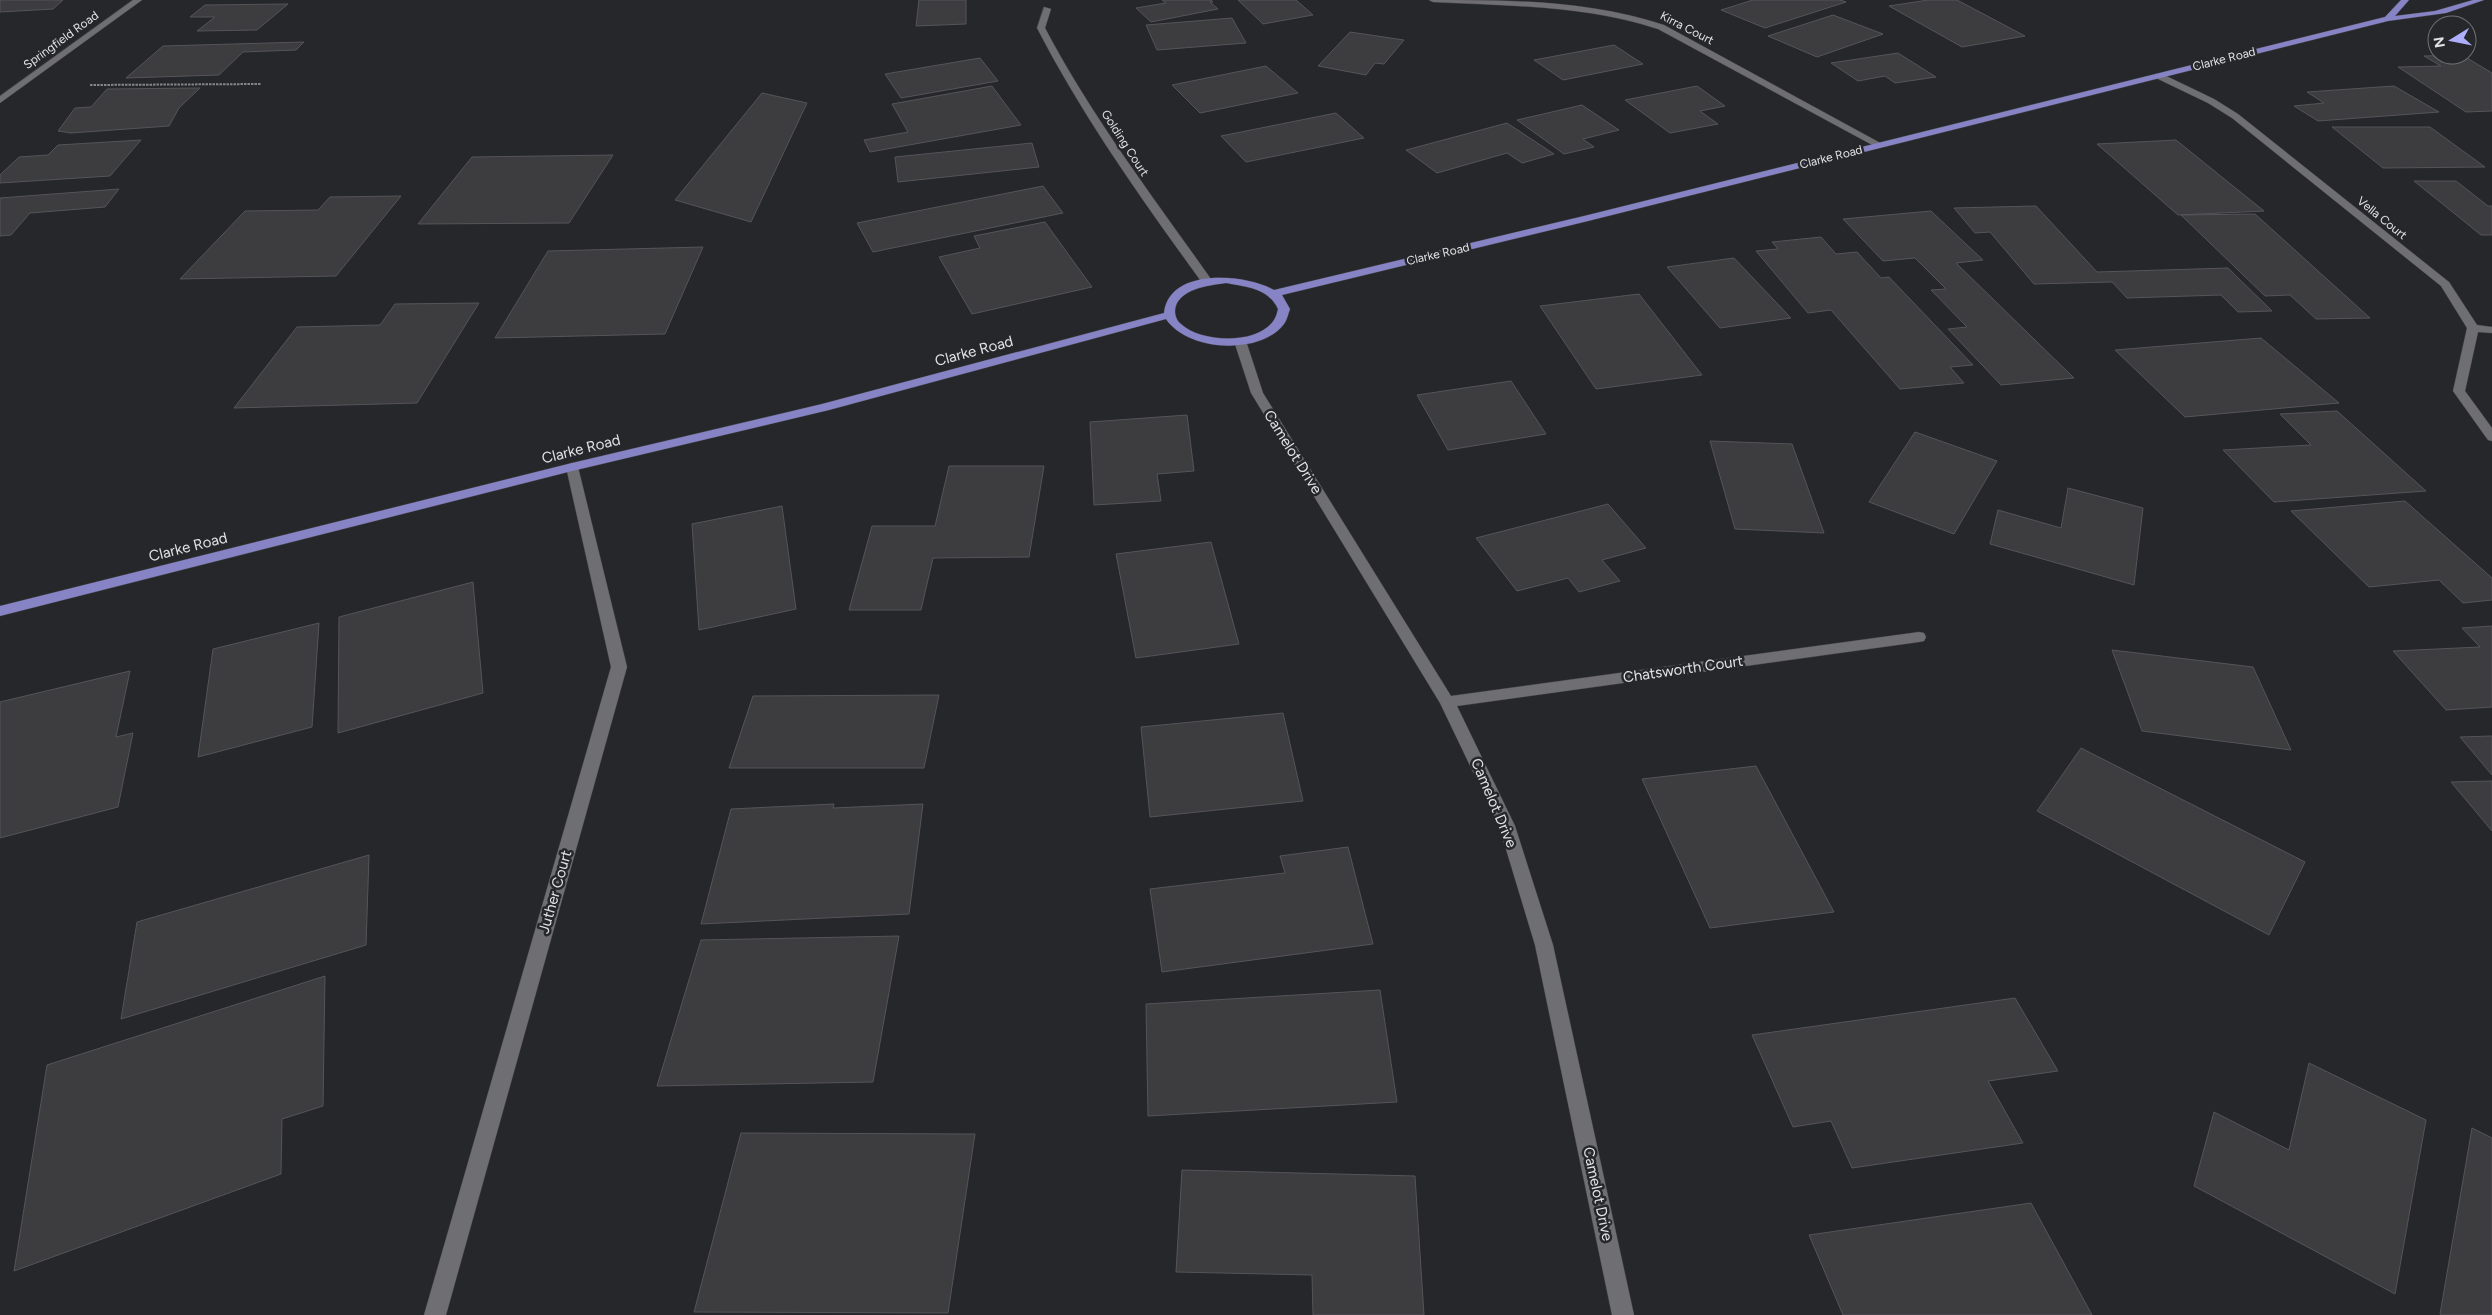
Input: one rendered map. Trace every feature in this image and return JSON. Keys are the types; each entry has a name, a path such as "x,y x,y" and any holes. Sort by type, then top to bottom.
{"main road":[{"path":"2388,18 2405,0"},
{"name":"Clarke Road","path":"1274,293 1584,219 2388,18 2432,15 2460,9 2480,0"},
{"path":"2480,0 2492,1"},
{"path":"1244,281 1262,286 1274,293 1283,302 1285,312 1281,322 1272,331 1259,337 1240,341 1202,340 1186,334 1174,325 1169,315 1170,304 1177,295 1190,287 1208,282 1244,281"},
{"name":"Clarke Road","path":"0,611 572,467 825,407 1169,315"}],"street":[{"name":"Springfield Road","path":"0,100 138,0"},
{"name":"Kirra Court","path":"1433,0 1590,9 1634,17 1662,27 1879,145"},
{"name":"Golding Court","path":"1047,9 1041,28 1058,62 1128,172 1208,282"},
{"name":"Vella Court","path":"2159,76 2211,101 2261,136 2445,284 2473,328"},
{"path":"2492,330 2473,328 2459,391 2492,437"},
{"name":"Camelot Drive","path":"1240,341 1257,393 1448,702 1507,826 1544,945 1623,1315"},
{"name":"Juther Court","path":"435,1315 619,667 572,467"},
{"name":"Chatsworth Court","path":"1448,702 1919,637"}],"path":[{"path":"82,85 261,84"}],"building":[{"path":"0,0 63,0 53,9 0,12"},
{"path":"919,0 966,0 966,24 916,26"},
{"path":"1162,0 1211,0 1213,2 1210,2 1218,9 1151,22 1136,8 1166,3"},
{"path":"1238,0 1296,0 1313,15 1263,24"},
{"path":"1753,0 1840,0 1846,2 1765,28 1721,10"},
{"path":"1928,0 1957,0 2025,36 1962,47 1889,6"},
{"path":"288,4 257,30 197,31 215,17 190,17 205,5"},
{"path":"1833,15 1883,34 1817,57 1768,36"},
{"path":"1232,18 1246,43 1157,50 1146,25"},
{"path":"1350,32 1404,40 1384,64 1375,63 1366,75 1318,66"},
{"path":"304,42 296,50 243,52 219,75 126,78 163,46"},
{"path":"1614,45 1643,64 1563,80 1534,60"},
{"path":"1898,53 1936,77 1895,83 1885,76 1858,81 1831,63"},
{"path":"980,58 998,81 901,98 885,74"},
{"path":"2477,64 2492,73 2492,111 2466,112 2398,67 2441,66 2439,65"},
{"path":"1266,66 1298,93 1200,113 1172,85"},
{"path":"992,86 1021,125 870,152 864,140 908,132 892,104"},
{"path":"1697,86 1725,106 1700,111 1718,124 1670,133 1625,100"},
{"path":"2394,86 2439,112 2318,121 2294,106 2324,103 2307,92"},
{"path":"200,88 179,108 169,126 71,133 58,131 75,108 91,107 107,89"},
{"path":"762,93 807,103 751,222 675,200"},
{"path":"1582,105 1619,130 1583,139 1594,147 1564,154 1517,120"},
{"path":"1336,113 1364,138 1246,162 1221,136"},
{"path":"1507,123 1554,154 1522,163 1507,153 1437,173 1406,150"},
{"path":"2332,127 2430,127 2485,167 2383,168"},
{"path":"141,140 110,176 0,183 0,175 19,157 48,155 58,145"},
{"path":"2176,140 2264,211 2178,215 2097,144"},
{"path":"1032,143 1039,167 898,182 895,157"},
{"path":"613,155 569,223 418,224 472,157"},
{"path":"2414,181 2456,181 2488,206 2492,206 2492,235 2481,235"},
{"path":"1043,186 1063,213 873,252 857,223"},
{"path":"119,189 105,207 30,213 11,235 0,236 0,198"},
{"path":"401,196 336,276 180,279 245,211 318,210 330,197"},
{"path":"2036,206 2097,272 2228,268 2272,311 2238,312 2221,295 2127,298 2112,282 2034,284 1990,232 1975,233 1954,208"},
{"path":"1931,211 1983,260 1956,263 2074,378 2001,385 1948,329 1967,327 1931,290 1946,289 1915,258 1883,261 1843,219"},
{"path":"2255,214 2370,318 2316,319 2290,295 2265,296 2181,215"},
{"path":"1045,222 1092,287 972,314 939,257 980,248 974,236"},
{"path":"1821,237 1836,254 1857,252 1881,278 1889,277 1973,365 1950,367 1964,383 1900,389 1831,310 1808,313 1756,251 1778,249 1772,242"},
{"path":"703,247 665,334 495,338 548,251"},
{"path":"1734,258 1791,318 1720,328 1667,267"},
{"path":"1639,294 1702,375 1596,389 1540,306"},
{"path":"479,303 417,403 234,408 297,327 380,325 395,304"},
{"path":"2261,338 2339,403 2185,417 2115,350"},
{"path":"1511,381 1546,434 1448,450 1417,395"},
{"path":"2337,411 2426,491 2274,502 2223,450 2311,445 2280,414"},
{"path":"1187,415 1194,471 1157,474 1161,501 1094,505 1090,422"},
{"path":"1915,432 1997,461 1954,534 1869,502"},
{"path":"1710,441 1792,444 1824,533 1735,529"},
{"path":"949,466 1044,466 1029,557 933,558 921,610 849,610 872,526 935,526"},
{"path":"2068,488 2143,508 2134,585 1990,544 1998,510 2061,528"},
{"path":"2405,501 2492,578 2492,600 2463,603 2439,580 2369,587 2291,511"},
{"path":"1608,504 1646,548 1602,560 1620,581 1579,592 1568,578 1517,591 1476,538"},
{"path":"782,506 796,609 699,630 692,524"},
{"path":"1211,542 1239,644 1136,658 1116,554"},
{"path":"473,582 483,693 338,733 339,617"},
{"path":"319,623 312,727 198,757 213,649"},
{"path":"2492,626 2492,707 2446,710 2393,651 2480,647 2462,628"},
{"path":"2112,650 2253,667 2291,750 2142,731"},
{"path":"130,671 116,737 133,733 118,807 0,838 0,702"},
{"path":"939,695 924,768 729,768 753,696"},
{"path":"1283,713 1303,801 1150,817 1141,727"},
{"path":"2492,736 2492,775 2460,737"},
{"path":"2081,748 2305,862 2269,935 2037,811"},
{"path":"1756,766 1834,912 1710,928 1642,779"},
{"path":"2492,781 2492,831 2451,782"},
{"path":"834,804 833,808 923,804 909,914 701,924 731,809"},
{"path":"1348,847 1373,944 1162,972 1150,889 1285,873 1280,856"},
{"path":"369,855 366,945 121,1019 137,922"},
{"path":"899,936 873,1082 657,1086 701,940"},
{"path":"325,976 323,1106 282,1119 281,1174 14,1271 47,1065"},
{"path":"1380,990 1397,1102 1148,1116 1146,1004"},
{"path":"2015,998 2058,1071 1988,1081 2023,1143 1852,1168 1831,1121 1793,1127 1752,1035"},
{"path":"2309,1063 2426,1120 2395,1294 2194,1186 2214,1112 2289,1150"},
{"path":"2472,1128 2492,1138 2492,1315 2442,1315 2440,1314"},
{"path":"741,1133 975,1134 948,1313 694,1312"},
{"path":"1182,1170 1415,1176 1424,1315 1313,1315 1312,1275 1176,1272"},
{"path":"2031,1203 2092,1315 1843,1315 1809,1235"}]}
